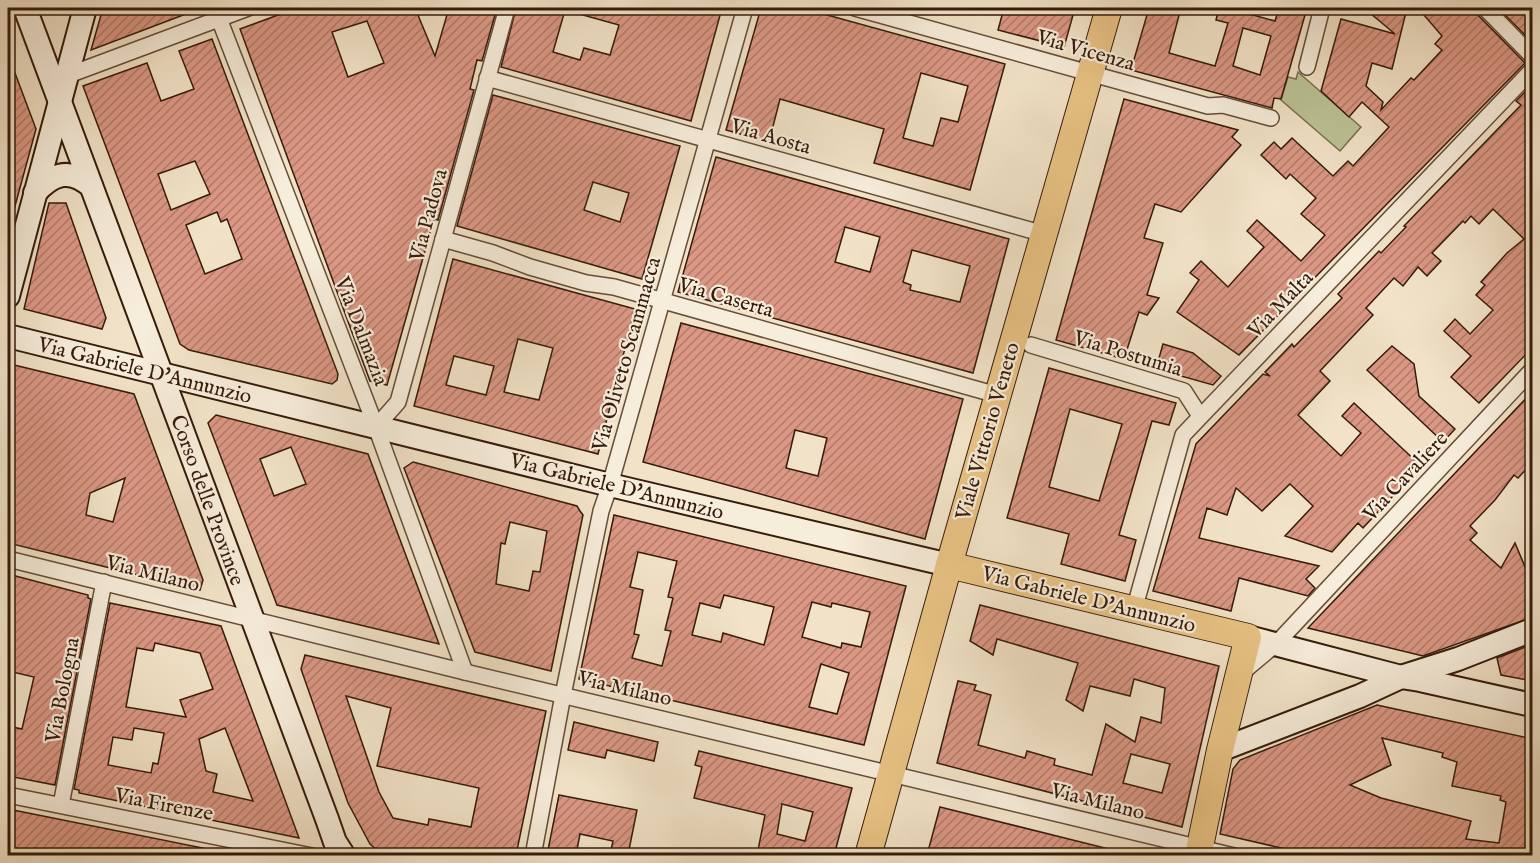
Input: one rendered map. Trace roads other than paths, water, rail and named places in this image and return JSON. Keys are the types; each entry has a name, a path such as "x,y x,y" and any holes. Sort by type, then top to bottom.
{"main road":[{"name":"Corso delle Province","path":"25,8 335,842 344,855"},
{"path":"8,296 85,8"},
{"name":"Viale Vittorio Veneto","path":"868,855 1109,8"},
{"path":"35,192 56,175 82,178 92,186"},
{"name":"Via Gabriele D'Annunzio","path":"8,336 610,485 949,564 1238,635"},
{"path":"1221,750 1360,696 1401,677 1458,659 1533,630"},
{"path":"1199,851 1238,676 1238,635 1401,677 1533,705"},
{"path":"1452,687 1458,659"}],"street":[{"path":"66,76 218,13 248,8"},
{"name":"Via Padova","path":"376,427 398,402 507,8"},
{"name":"Via Oliveto Scammacca","path":"533,855 601,511 745,8"},
{"name":"Via Vicenza","path":"855,8 1208,106 1223,105 1271,118"},
{"path":"1307,67 1322,8"},
{"path":"1485,8 1533,56"},
{"name":"Via Dalmazia","path":"218,13 376,427 465,672"},
{"name":"Via Malta","path":"1134,610 1183,435 1533,70"},
{"name":"Via Aosta","path":"487,78 1044,234"},
{"name":"Via Caserta","path":"443,239 586,283 614,287 998,395"},
{"name":"Via Postumia","path":"1031,345 1184,391 1200,416"},
{"name":"Via Cavaliere","path":"1238,676 1276,644 1533,370"},
{"name":"Via Milano","path":"8,559 465,672 890,773 1199,851 1234,855"},
{"name":"Via Bologna","path":"61,805 104,582"},
{"name":"Via Firenze","path":"8,795 312,855"}]}
